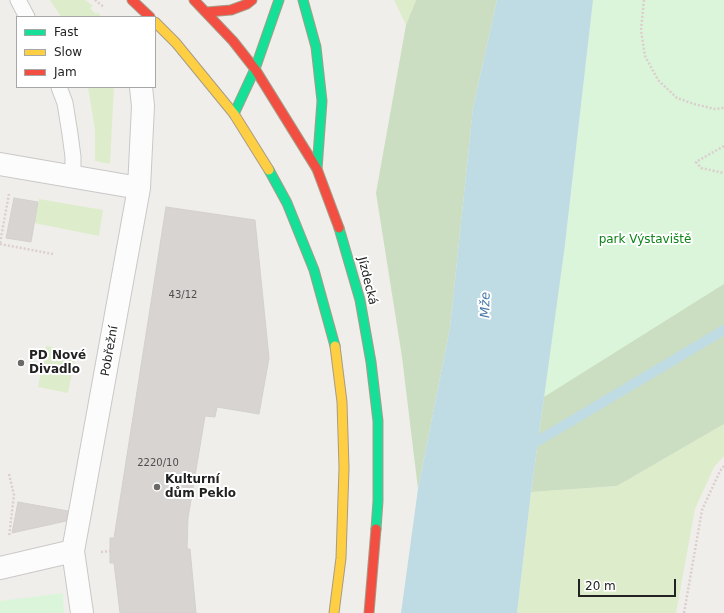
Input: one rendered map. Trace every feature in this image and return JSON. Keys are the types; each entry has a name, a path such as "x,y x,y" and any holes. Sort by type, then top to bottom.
{"main road":[{"name":"Jízdecká","path":"194,0 233,41 255,69 317,169 345,244 360,300 378,421 378,501 369,613"},
{"path":"207,12 231,10 247,4 252,0"},
{"path":"234,114 255,69 279,0"},
{"path":"303,0 316,46 322,101 317,169"},
{"path":"156,23 176,43 234,114 256,147 287,203 314,270 336,350 342,402 344,468 341,558 334,613"}],"street":[{"name":"Pobřežní","path":"82,613 74,551 140,188 141,88"},
{"path":"7,165 140,188"},
{"path":"0,568 74,551"}],"lane":[{"path":"18,0 26,16"},
{"path":"59,88 65,103 70,134 73,156 73,177"}],"path":[{"path":"95,0 104,7 107,12"},
{"path":"644,0 641,30 645,56 658,80 677,98 715,109 724,108"},
{"path":"724,146 696,162 701,168 724,173"},
{"path":"7,165 0,243 53,254"},
{"path":"684,613 702,510 720,471 724,466"},
{"path":"9,474 14,495 9,542"}],"green space":[{"path":"50,0 85,0 93,6 90,8 96,14 98,12 100,16 60,16"},
{"path":"394,0 416,0 406,25"},
{"path":"416,0 497,0 473,108 450,328 418,489 402,357 376,193 406,25"},
{"name":"park Výstaviště","path":"593,0 724,0 724,284 544,397 565,244"},
{"path":"88,88 114,88 110,164 95,161 95,130"},
{"path":"39,199 103,210 99,236 34,223"},
{"path":"724,242 724,424 617,486 531,492 565,244"},
{"path":"46,346 76,352 68,393 38,387"},
{"path":"724,424 724,456 714,467 695,509 676,613 517,613 531,492 617,486"},
{"path":"63,593 64,613 0,613 0,601"}],"water":[{"name":"Mže","path":"497,0 593,0 565,244 531,492 517,613 401,613 418,489 450,328 473,108"}],"building":[{"path":"14,198 38,202 31,242 6,238"},
{"path":"166,207 255,220 269,358 259,414 217,407 215,417 205,416 188,518 187,549 190,549 196,613 120,613 114,563 110,563 110,538 114,538"},
{"path":"18,502 68,511 66,521 12,533"}],"waterway":[{"path":"526,448 724,330"}],"traffic: fast":[{"path":"234,114 255,69 279,0"},
{"path":"303,0 316,47 322,101 317,169"},
{"path":"269,170 287,203 314,270 335,346"},
{"path":"339,228 360,300 371,362 378,421 378,501 376,529"}],"traffic: slow":[{"path":"156,23 176,43 234,114 269,170"},
{"path":"334,613 341,558 344,468 342,402 335,346"}],"traffic: jam":[{"path":"132,0 149,16"},
{"path":"194,0 233,41 255,69 317,169 339,228"},
{"path":"207,12 231,10 247,4 252,0"},
{"path":"369,613 376,529"}],"place":[{"name":"PD Nové Divadlo","path":"21,363"},
{"name":"Kulturní dům Peklo","path":"157,487"}]}
